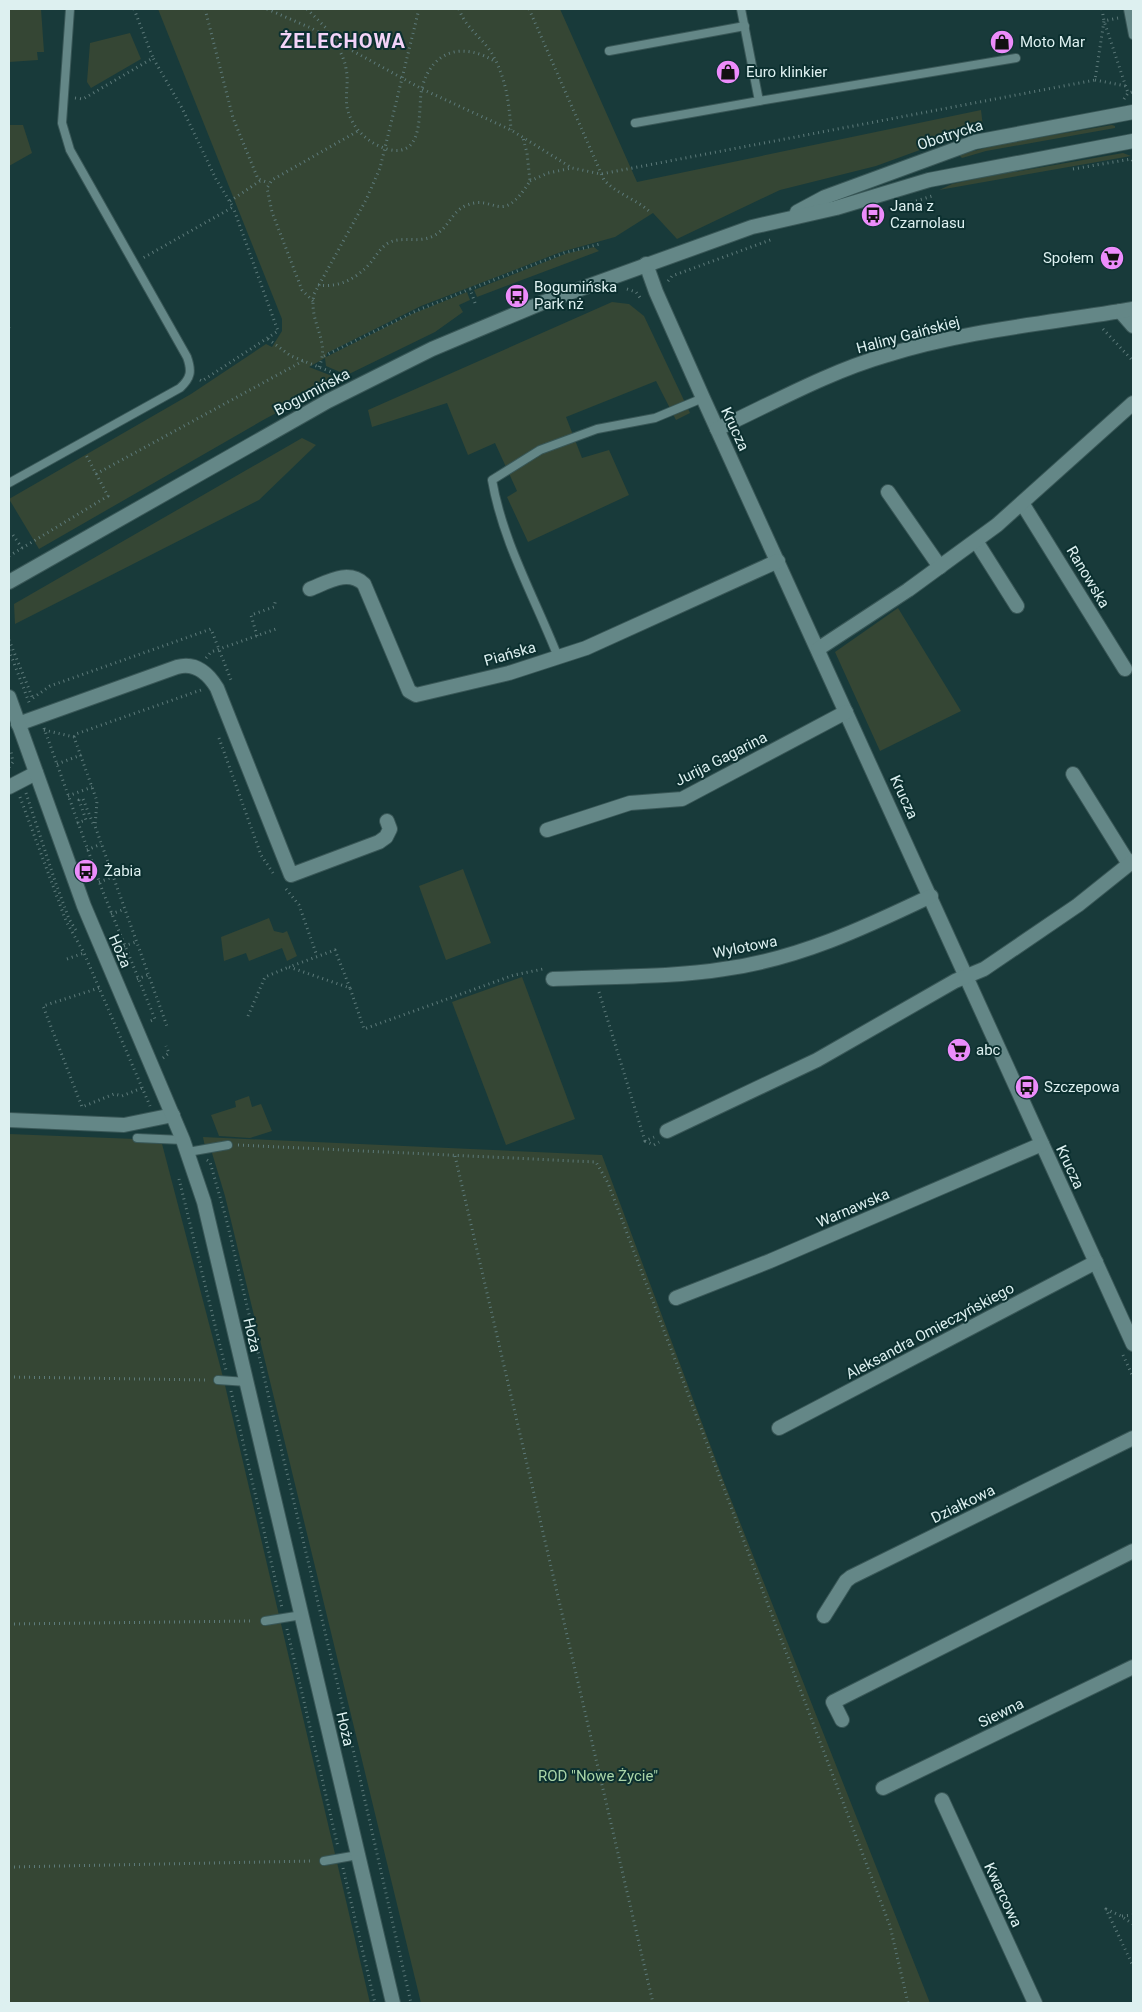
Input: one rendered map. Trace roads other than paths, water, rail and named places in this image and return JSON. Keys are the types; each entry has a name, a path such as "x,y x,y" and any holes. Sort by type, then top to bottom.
{"street":[{"name":"Obotrycka","path":"786,218 826,197 975,142 1133,112"},
{"name":"Obotrycka","path":"646,264 752,227 836,208 928,180 1133,141"},
{"name":"Bogumińska","path":"9,582 198,473 361,384 490,323 646,264"},
{"name":"Krucza","path":"646,264 656,292 703,398 1133,1344"},
{"name":"Haliny Gaińskiej","path":"717,428 824,378 894,352 983,333 1126,310 1133,326"},
{"path":"818,649 976,541 1022,503 1133,403"},
{"path":"888,492 940,567"},
{"name":"Ranowska","path":"1022,503 1124,669"},
{"path":"976,541 1018,606"},
{"name":"Piańska","path":"310,589 348,576 357,578 364,584 409,691 416,695 509,673 558,657 646,622 778,561"},
{"path":"18,724 177,667 192,666 206,673 216,688 291,875 379,842 386,837 390,829 387,821"},
{"name":"Hoża","path":"9,697 90,924 186,1146 204,1202 393,2003"},
{"name":"Jurija Gagarina","path":"548,830 625,804 682,799 846,712"},
{"path":"9,786 36,773"},
{"path":"666,1131 817,1060 966,976 984,969 1064,915 1131,863 1073,774"},
{"name":"Wylotowa","path":"552,974 597,977 698,973 753,964 825,944 931,896"},
{"path":"9,1120 124,1125 173,1115"},
{"name":"Warnawska","path":"676,1298 762,1265 1042,1144"},
{"name":"Aleksandra Omieczyńskiego","path":"779,1428 1096,1262"},
{"name":"Działkowa","path":"824,1616 850,1577 1133,1438"},
{"path":"842,1720 834,1702 1133,1551"},
{"name":"Siewna","path":"883,1788 1133,1667"},
{"name":"Kwarcowa","path":"942,1800 1035,2003"}],"lane":[{"path":"9,483 180,388 190,376 191,369 187,357 70,150 62,123 70,9"},
{"path":"741,9 759,101"},
{"path":"1128,12 1133,35"},
{"path":"609,51 744,26"},
{"path":"636,123 1016,58"},
{"path":"558,657 501,521 492,480 540,450 597,429 656,418 703,398"},
{"path":"138,1138 186,1146 228,1145"},
{"path":"218,1380 247,1382"},
{"path":"265,1621 302,1614"},
{"path":"324,1861 358,1855"}],"place":[{"name":"Moto Mar","path":"1002,42"},
{"name":"Euro klinkier","path":"728,72"},
{"name":"Jana z Czarnolasu","path":"873,215"},
{"name":"Społem","path":"1112,258"},
{"name":"Bogumińska Park nż","path":"517,296"},
{"name":"Żabia","path":"86,871"},
{"name":"abc","path":"959,1050"},
{"name":"Szczepowa","path":"1027,1087"}],"district":[{"name":"ŻELECHOWA","path":"343,41"}],"park label":[{"name":"ROD \"Nowe Życie\"","path":"598,1776"}]}
